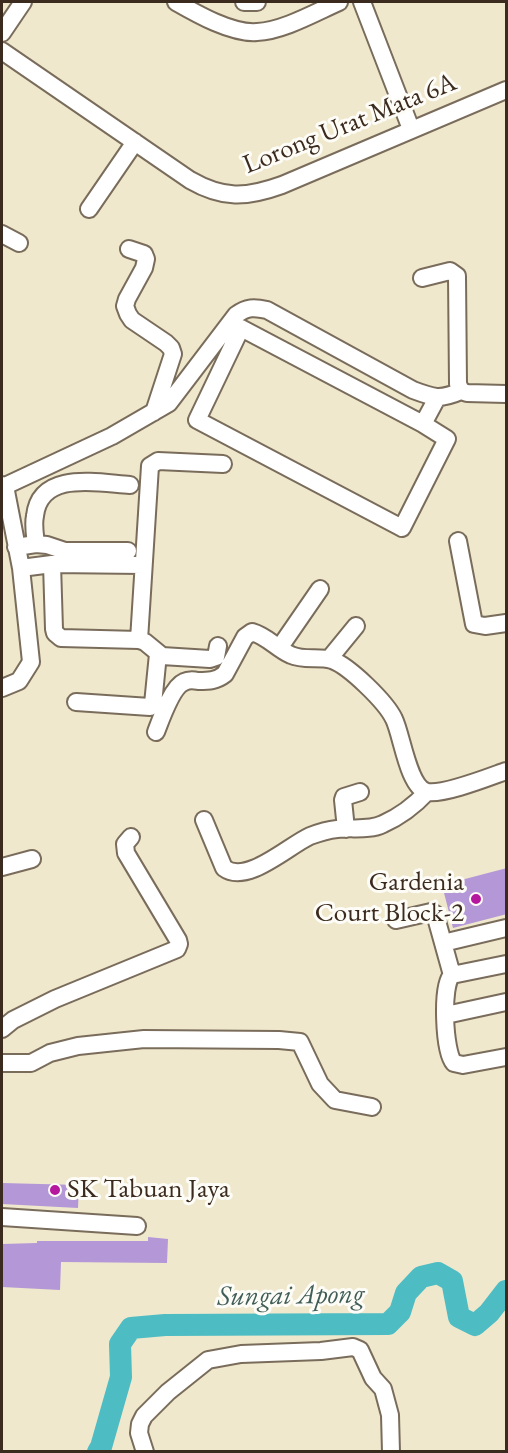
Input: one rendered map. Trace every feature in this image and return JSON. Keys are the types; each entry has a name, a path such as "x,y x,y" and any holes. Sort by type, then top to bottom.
{"street":[{"path":"2,33 22,2"},
{"path":"176,2 215,21 247,32 257,32 292,22 339,2"},
{"path":"244,2 257,2"},
{"path":"362,2 411,129"},
{"name":"Lorong Urat Mata 6A","path":"2,51 207,189 233,195 262,192 282,185 507,90"},
{"path":"89,209 135,142"},
{"path":"2,234 20,243"},
{"path":"129,249 144,255 146,259 127,299 125,306 128,314 166,343 173,354 154,412"},
{"path":"422,278 446,271 457,276 458,384 461,391"},
{"path":"2,688 19,681 31,662 21,568 3,485 112,436 169,403 236,315 244,310 254,307 267,310 414,390 437,398 461,391 507,394"},
{"path":"241,328 423,424 447,440 402,528 197,420 241,328"},
{"path":"423,424 437,398"},
{"path":"139,640 150,466 158,461 223,464"},
{"path":"36,544 34,518 38,503 45,492 73,482 130,485"},
{"path":"458,541 474,624 485,626 507,623"},
{"path":"16,547 36,544 65,551 128,551"},
{"path":"21,568 52,564 143,566"},
{"path":"52,564 54,629 58,636 139,640 145,642 158,654 210,659 216,657 218,646"},
{"path":"280,648 320,589"},
{"path":"329,659 356,626"},
{"path":"156,732 171,698 181,683 190,680 220,678 225,674 248,634 252,632 258,633 296,657 335,661 370,688 395,720 412,775 427,792 447,790 507,771"},
{"path":"75,702 146,708 150,706 153,704 158,654"},
{"path":"346,829 344,797 360,792"},
{"path":"204,820 224,868 236,874 261,864 309,837 337,829 380,826 415,805 427,792"},
{"path":"2,1029 13,1020 55,999 177,949 178,940 126,853 125,844 131,837"},
{"path":"2,867 32,859"},
{"path":"396,920 431,912 435,914 452,975"},
{"path":"443,942 507,928"},
{"path":"507,963 452,975 447,981 446,1015 449,1055 454,1063 463,1065 507,1057"},
{"path":"446,1015 507,1002"},
{"path":"2,1063 31,1063 50,1053 78,1046 144,1039 300,1042 320,1084 335,1100 372,1107"},
{"path":"2,1217 137,1226"},
{"path":"145,1452 139,1432 144,1416 168,1392 208,1360 241,1354 321,1351 353,1347 360,1350 382,1389 390,1415 391,1452"}],"building":[{"name":"Gardenia Court Block-2","path":"507,868 507,914 453,928 442,885"},
{"path":"2,1183 79,1185 78,1208 2,1204"},
{"path":"148,1237 168,1239 167,1263 61,1262 60,1290 2,1287 2,1244 37,1243 37,1241 148,1241"}],"waterway":[{"name":"Sungai Apong","path":"98,1452 121,1377 120,1344 131,1328 165,1325 388,1324 400,1312 406,1293 421,1277 438,1273 452,1281 459,1317 475,1325 489,1313 506,1291"}],"place":[{"name":"Gardenia Court Block-2","path":"476,899"},
{"name":"SK Tabuan Jaya","path":"55,1190"}]}
